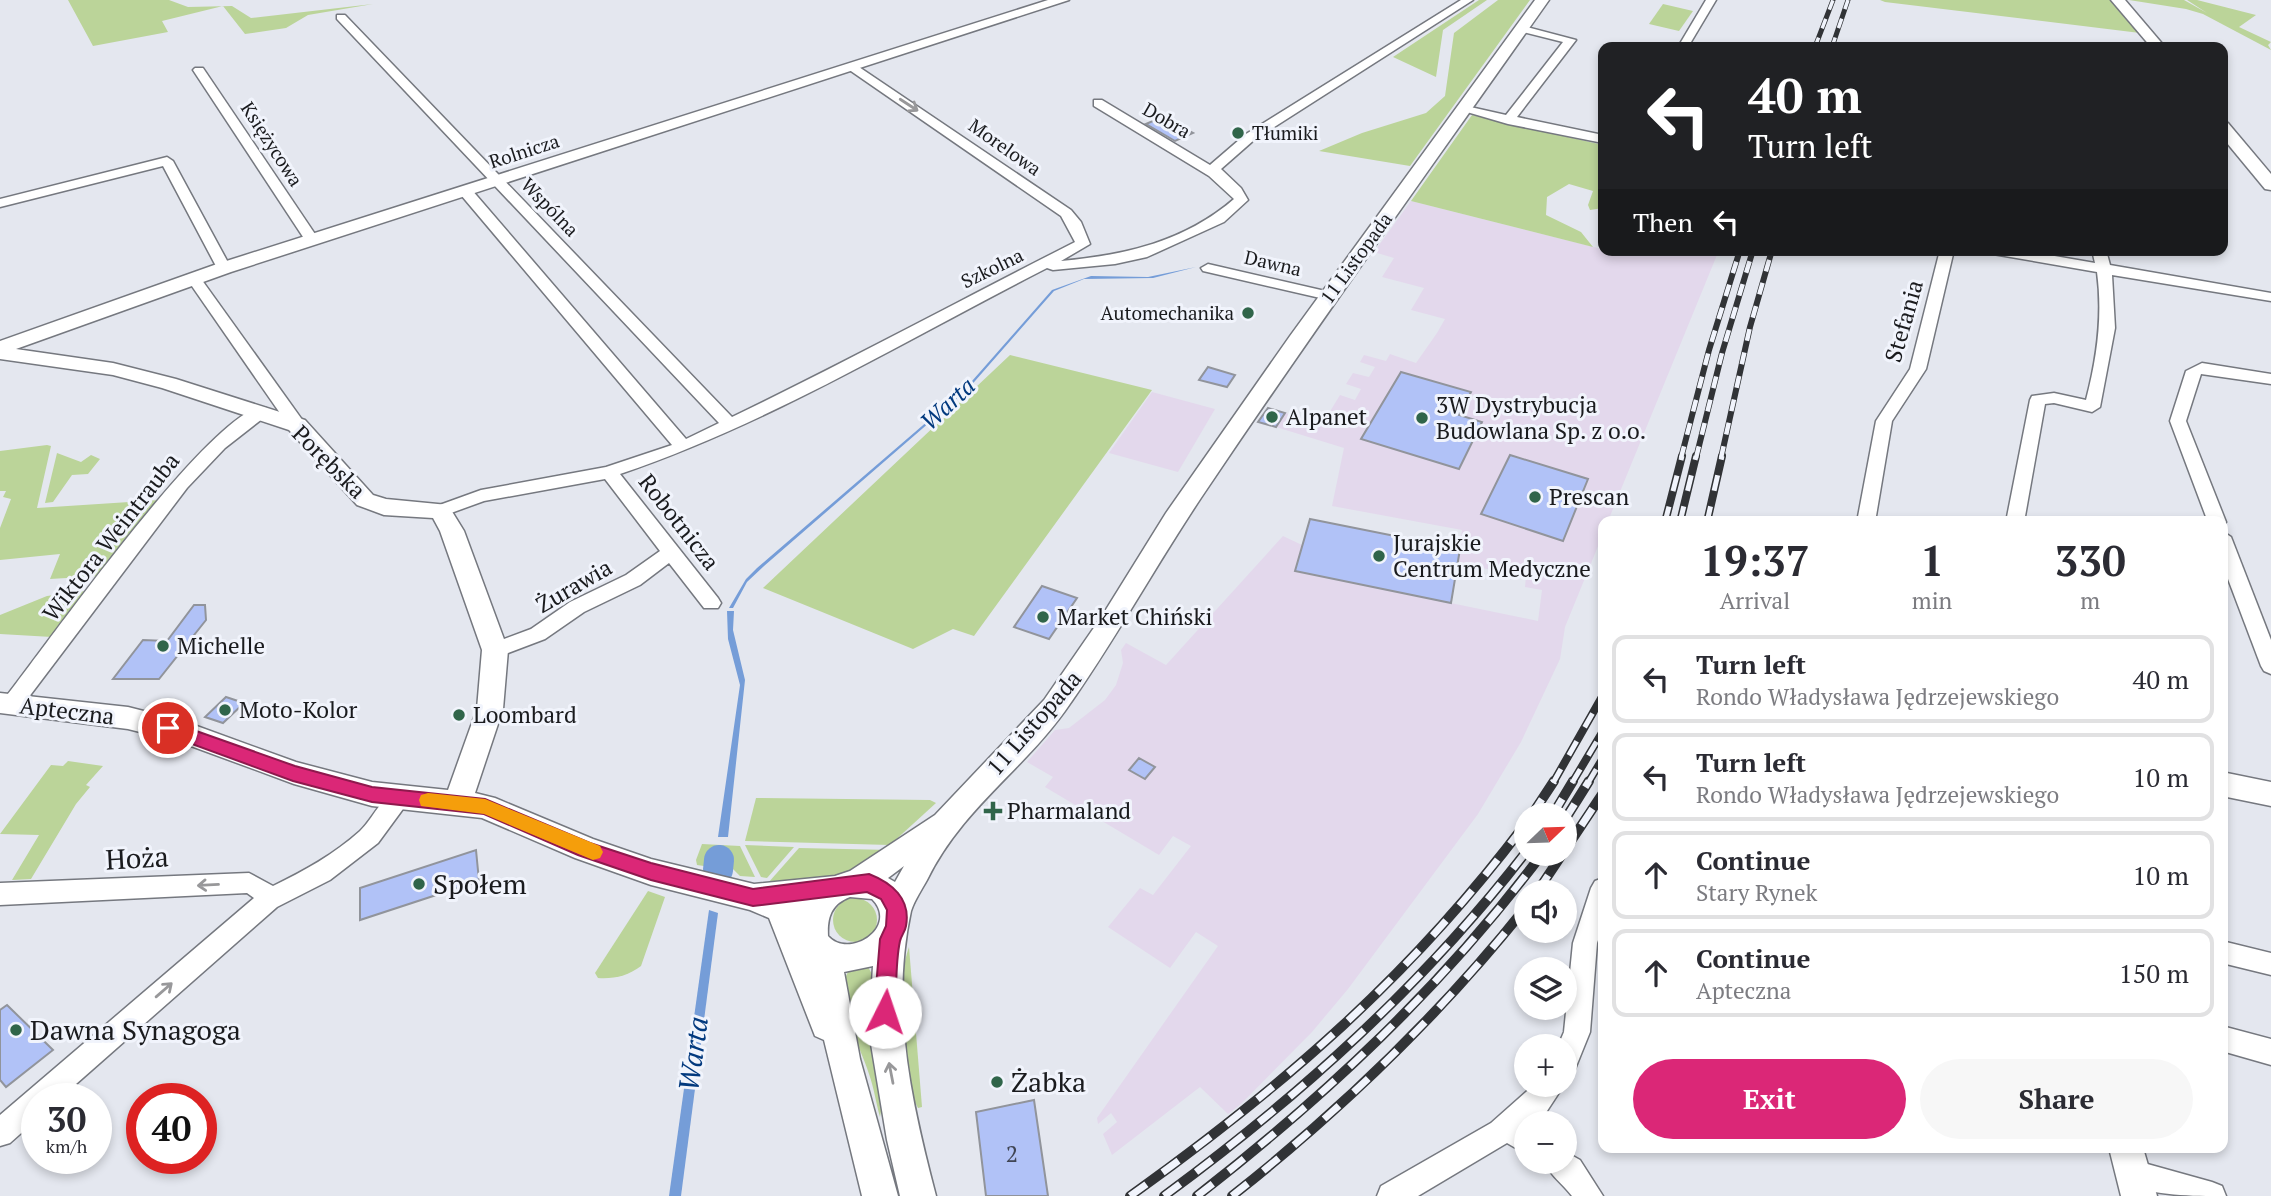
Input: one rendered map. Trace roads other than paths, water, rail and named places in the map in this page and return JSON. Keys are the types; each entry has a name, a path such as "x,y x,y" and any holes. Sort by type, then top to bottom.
{"street":[{"name":"Rolnicza","path":"0,351 224,268 1062,0"},
{"path":"1214,173 1215,167 1250,136 1468,0"},
{"name":"11 Listopada","path":"893,924 925,854 950,816 1053,707 1112,620 1173,522 1329,296 1542,0"},
{"path":"1686,42 1711,0"},
{"path":"2118,0 2154,42"},
{"name":"Wspólna","path":"341,17 731,425"},
{"path":"1508,120 1570,40 1523,29"},
{"name":"Morelowa","path":"852,67 1066,213 1074,222 1083,244 1042,267"},
{"name":"Księżycowa","path":"199,70 312,240"},
{"name":"Dobra","path":"1098,103 1214,173"},
{"path":"1465,110 1598,138"},
{"path":"2228,133 2271,185"},
{"path":"0,204 167,161 224,268"},
{"name":"Szkolna","path":"440,511 481,496 609,472 683,447 857,363 925,324 1042,267 1115,260 1142,254 1219,219 1241,200 1236,191 1214,173"},
{"path":"466,192 683,447"},
{"name":"Stefania","path":"1867,516 1884,421 1918,369 1946,256"},
{"path":"2027,256 2271,297"},
{"path":"2016,516 2038,400 2054,398 2092,407 2110,309 2101,256"},
{"name":"Dawna","path":"1208,268 1329,296"},
{"path":"194,279 297,425"},
{"name":"Porębska","path":"0,351 113,369 169,383 297,425 365,500 384,507 440,511"},
{"path":"2215,516 2178,421 2194,371 2202,368 2271,379"},
{"name":"Wiktora Weintrauba","path":"6,704 181,484 209,453 260,412"},
{"name":"Robotnicza","path":"609,472 711,603"},
{"path":"440,511 452,531 495,650 494,695 457,803"},
{"name":"Żurawia","path":"495,650 538,635 577,607 633,580 671,552"},
{"path":"2228,553 2271,666"},
{"name":"Apteczna","path":"6,704 102,714 153,724 212,742 293,773 372,794 485,806 585,849 757,900"},
{"path":"2228,785 2271,794"},
{"path":"58,1083 269,900 322,873 344,858 370,836 400,798"},
{"name":"11 Listopada","path":"847,885 950,816"},
{"name":"Hoża","path":"0,894 249,883 261,889 269,900"},
{"path":"847,885 825,897 812,922 816,944 825,953 837,959 859,958 880,949 893,924"},
{"path":"757,900 847,885 878,886 888,893 893,924 885,1032 904,1140 918,1196"},
{"path":"757,900 812,922"},
{"path":"757,900 813,994 844,1059"},
{"path":"1576,1034 1585,943 1598,903"},
{"path":"825,953 844,1059 880,1196"},
{"path":"2228,953 2271,964"},
{"path":"2228,1040 2271,1052"},
{"path":"0,1133 21,1115"},
{"path":"1391,1196 1514,1135"},
{"path":"870,1153 904,1140"},
{"path":"2133,1173 2212,1196"},
{"path":"1573,1174 1589,1196"}],"water":[{"path":"1196,267 1153,278 1084,279 1054,291 968,389 764,566 747,582 733,608 729,608 746,579 757,568 965,389 1052,290 1091,276 1148,277"},
{"path":"727,611 734,611 733,630 745,680 728,837 718,837 740,685 728,639"},
{"path":"709,910 718,913 681,1196 669,1196"}],"waterway":[{"name":"Warta","path":"718,870 719,860"}],"railway":[{"path":"1817,42 1833,0"},
{"path":"1834,42 1848,0"},
{"path":"1681,458 1709,350 1738,256"},
{"path":"1696,458 1722,353 1751,256"},
{"path":"1721,458 1750,327 1770,256"},
{"path":"1667,516 1682,456"},
{"path":"1681,516 1696,456"},
{"path":"1708,516 1722,456"},
{"path":"1553,783 1598,704"},
{"path":"1572,783 1598,739"},
{"path":"1588,783 1598,766"},
{"path":"1540,803 1554,781"},
{"path":"1560,803 1573,781"},
{"path":"1575,803 1589,781"},
{"path":"1545,880 1598,800"},
{"path":"1130,1196 1241,1113 1343,1025 1438,930 1514,838"},
{"path":"1164,1196 1263,1119 1357,1037 1445,948 1515,866"},
{"path":"1197,1196 1292,1119 1381,1037 1465,949 1532,866"},
{"path":"1232,1196 1312,1130 1387,1060 1459,986 1514,922"}],"place":[{"name":"Tłumiki","path":"1238,133"},
{"name":"Automechanika","path":"1248,313"},
{"name":"Alpanet","path":"1272,417"},
{"name":"3W Dystrybucja Budowlana Sp. z o.o.","path":"1422,418"},
{"name":"Prescan","path":"1535,497"},
{"name":"Jurajskie Centrum Medyczne","path":"1379,556"},
{"name":"Market Chiński","path":"1043,617"},
{"name":"Michelle","path":"163,646"},
{"name":"Moto-Kolor","path":"225,710"},
{"name":"Loombard","path":"459,715"},
{"name":"Pharmaland","path":"993,811"},
{"name":"Społem","path":"419,884"},
{"name":"Dawna Synagoga","path":"16,1030"},
{"name":"Żabka","path":"997,1082"}]}
